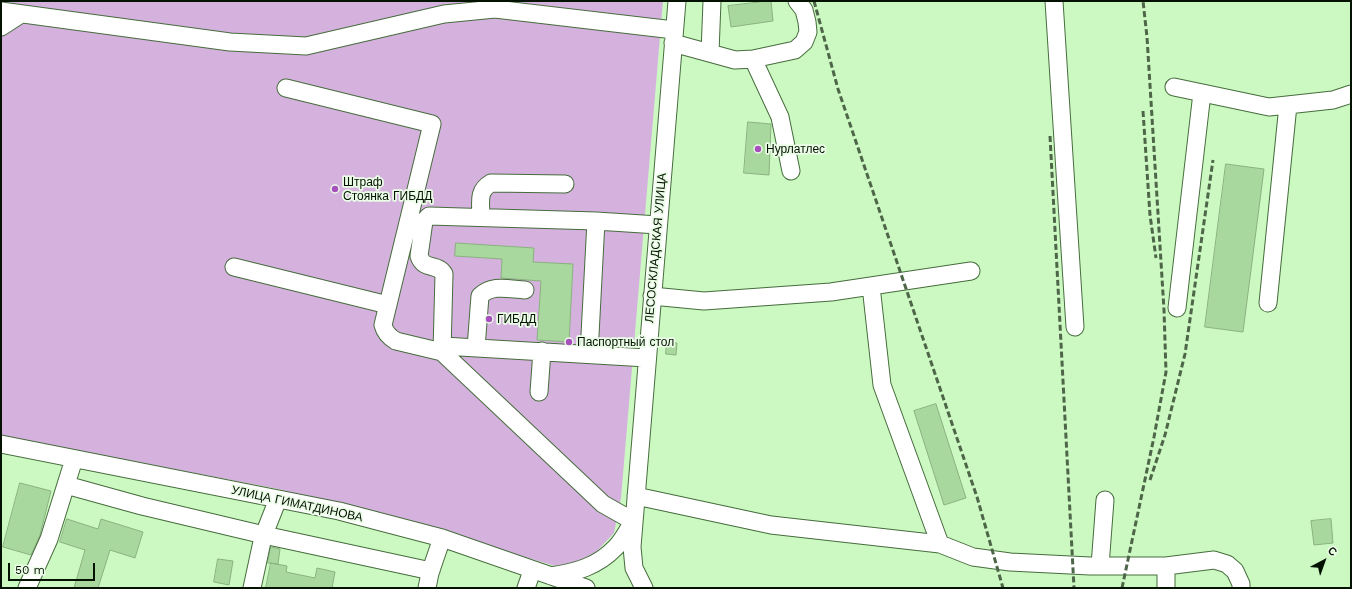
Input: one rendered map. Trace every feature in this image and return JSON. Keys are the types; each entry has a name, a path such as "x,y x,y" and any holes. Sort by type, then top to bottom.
{"street":[{"name":"ЛЕСОСКЛАДСКАЯ УЛИЦА","path":"644,588 634,568 632,547 677,1"},
{"path":"710,53 712,1"},
{"path":"1,12 230,42 306,46 444,14 495,9 674,36 710,53 728,59 753,59 795,50 804,42 808,32 807,22 804,10 797,1"},
{"path":"1054,1 1075,327"},
{"path":"1,27 21,14"},
{"path":"753,59 780,117 791,171"},
{"path":"1174,87 1269,107 1334,100 1351,94"},
{"path":"286,88 432,124 383,325 386,334 391,338 396,341 442,349 476,348 647,358"},
{"path":"1177,308 1202,93"},
{"path":"1268,303 1288,105"},
{"path":"481,218 481,192 491,183 565,184"},
{"path":"551,576 576,572 596,563 616,547 634,521 604,504 442,349 444,274 438,268 427,266 420,259 419,256 424,221 429,216 596,221 658,225"},
{"path":"589,354 596,221"},
{"path":"234,268 388,305"},
{"path":"652,296 704,301 831,292 971,271"},
{"path":"871,286 882,385 940,544"},
{"path":"476,348 480,296 486,290 493,288 525,290"},
{"path":"539,392 542,351"},
{"name":"УЛИЦА ГИМАТДИНОВА","path":"1,444 339,511 442,538 532,571 586,588"},
{"path":"27,588 49,539 74,459"},
{"path":"66,485 142,506 264,535 431,571"},
{"path":"636,496 771,525 940,544 973,557 1010,562 1100,566 1166,566 1214,560 1227,564 1236,571 1242,588"},
{"path":"252,588 264,535 278,499"},
{"path":"1100,566 1105,500"},
{"path":"427,588 442,538"},
{"path":"1166,566 1166,588"},
{"path":"526,588 532,571"}],"shaded area":[{"path":"1,1 663,1 621,498 614,533 596,552 574,563 555,566 426,527 278,489 1,436"}],"building":[{"path":"771,1 773,21 731,27 728,6"},
{"name":"Нурлатлес","path":"748,122 771,124 769,175 744,173"},
{"path":"1226,164 1264,169 1243,332 1205,327"},
{"path":"456,243 534,248 533,262 573,264 569,342 537,340 541,281 501,278 502,259 455,256"},
{"path":"667,342 677,343 676,355 666,354"},
{"path":"936,404 966,498 944,505 914,411"},
{"path":"20,483 51,491 40,535 31,555 3,547"},
{"path":"67,519 98,529 101,519 143,532 135,558 110,550 98,588 74,588 85,550 60,542"},
{"path":"1331,519 1333,543 1314,545 1311,521"},
{"path":"271,547 280,549 278,564 268,563"},
{"path":"218,559 233,561 229,585 214,582"},
{"path":"271,563 287,566 286,572 315,578 317,568 335,572 332,588 266,588"}],"railway":[{"path":"814,1 838,89 977,497 1003,588"},
{"path":"1122,588 1154,437 1166,372 1164,310 1147,37 1143,1"},
{"path":"1143,111 1150,215 1156,258"},
{"path":"1050,136 1074,588"},
{"path":"1150,480 1165,435 1185,354 1213,160"}],"place":[{"name":"Нурлатлес","path":"758,149"},
{"name":"Штраф Стоянка ГИБДД","path":"335,189"},
{"name":"ГИБДД","path":"489,319"},
{"name":"Паспортный стол","path":"569,342"}]}
